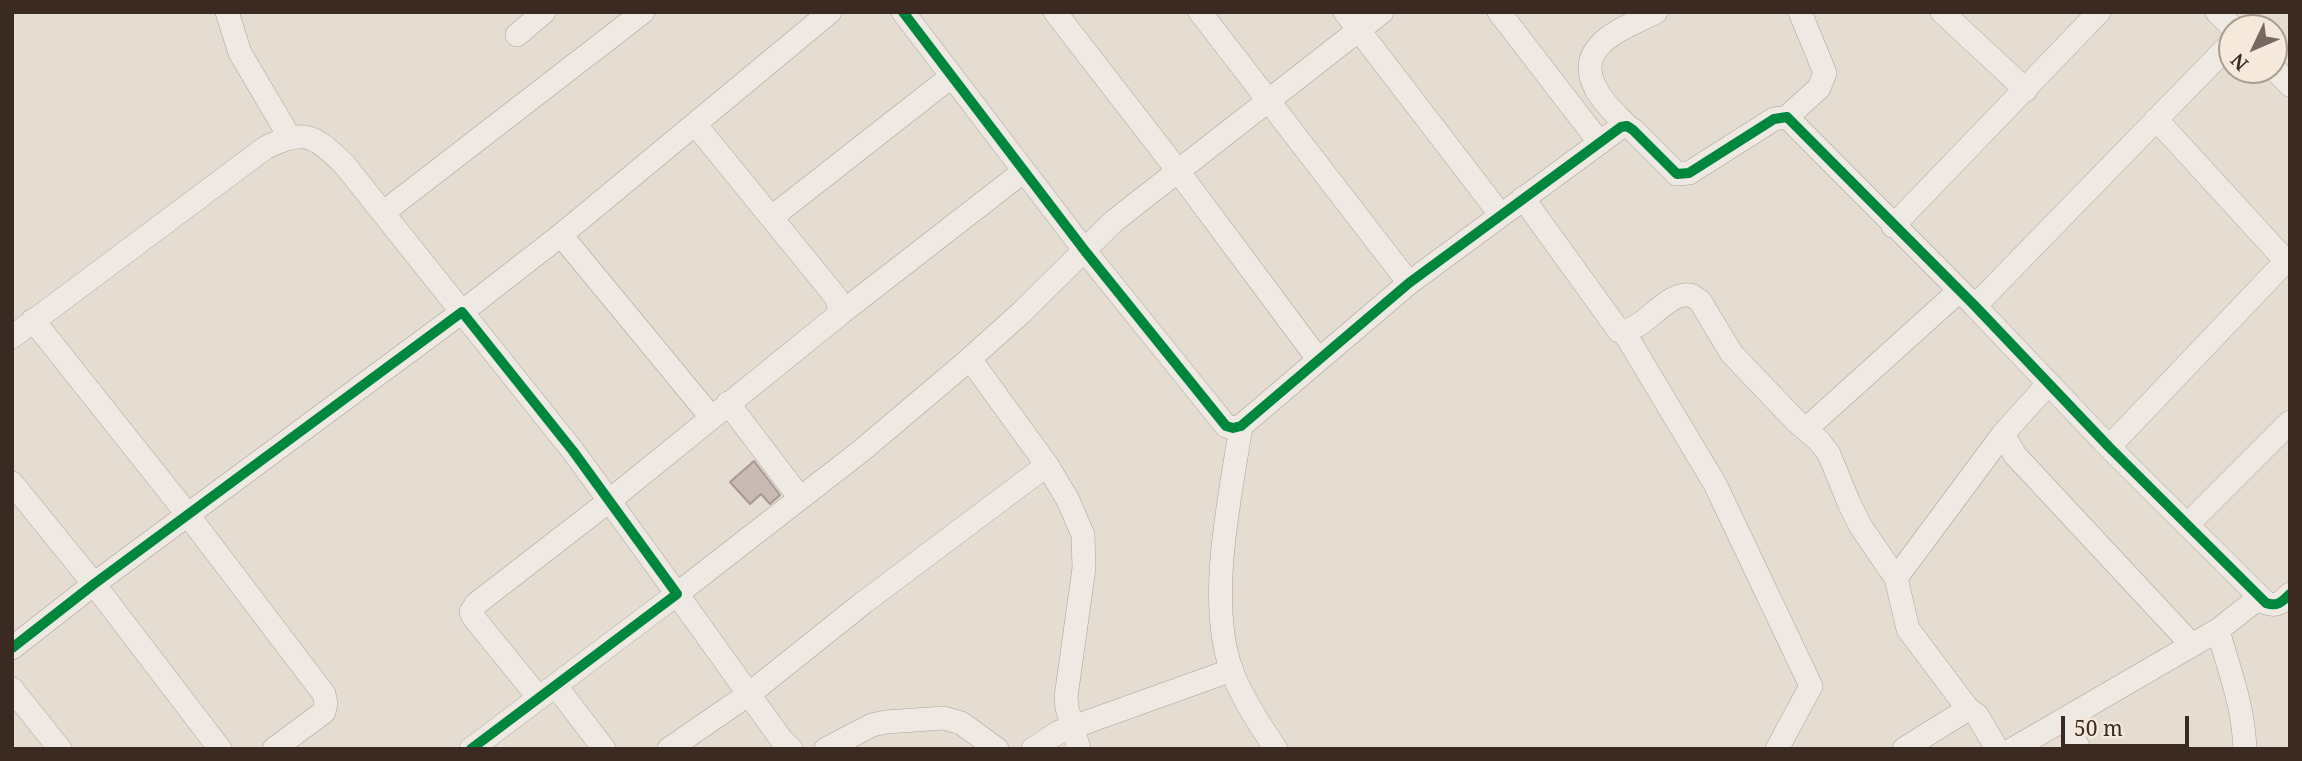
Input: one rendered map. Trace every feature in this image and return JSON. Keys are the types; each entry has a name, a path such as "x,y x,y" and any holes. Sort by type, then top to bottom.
{"street":[{"path":"227,12 240,53 289,136"},
{"path":"517,35 544,12"},
{"path":"12,648 94,583 462,312 561,235 830,12"},
{"path":"903,12 1085,251 1226,426 1233,428 1241,425 1409,283 1500,214 1621,127 1627,126"},
{"path":"1055,12 1318,359"},
{"path":"1200,12 1409,283"},
{"path":"471,749 861,451 970,359 1114,221 1267,101 1352,21 1382,12"},
{"path":"1499,12 1600,144"},
{"path":"1656,12 1596,47 1591,60 1591,75 1596,90 1627,126 1673,171 1683,175 1774,119 1787,117 1819,88 1825,73 1824,66 1800,12"},
{"path":"1942,12 2026,90"},
{"path":"1893,226 2099,12"},
{"path":"384,212 630,16"},
{"path":"1352,21 1500,214"},
{"path":"1806,429 1967,298 2156,119 2218,56"},
{"path":"772,217 951,76"},
{"path":"1787,117 2187,525 2280,600 2218,630 2013,749"},
{"path":"2109,447 2288,259 2156,119"},
{"path":"695,124 836,297 841,313"},
{"path":"12,337 265,148 289,136 310,137 324,145 344,164 573,451 781,739 791,749"},
{"path":"604,749 471,612 476,604 1024,171"},
{"path":"1523,198 1619,331 1625,332 1678,296 1692,295 1700,301 1732,354 1829,454 1861,527 1896,578 1908,629 1968,709 1977,715 1997,749"},
{"path":"561,235 800,498"},
{"path":"33,320 188,515 324,694 324,712 274,749"},
{"path":"1625,332 1715,484 1811,686 1777,749"},
{"path":"970,359 1047,465 1068,500 1083,535 1084,568 1066,697 1076,739"},
{"path":"1896,578 2003,434 2049,383"},
{"path":"2187,525 2290,422"},
{"path":"1241,425 1226,516 1220,579 1224,634 1232,670 1263,730 1276,749"},
{"path":"2003,434 2015,455 2192,645"},
{"path":"669,749 749,694 863,603 1047,465"},
{"path":"15,491 94,583 220,749"},
{"path":"2218,630 2239,694 2244,719 2245,749"},
{"path":"1033,749 1059,732 1076,739 1232,670"},
{"path":"12,689 60,749"},
{"path":"1904,749 1968,709"},
{"path":"826,749 872,725 944,718 961,723 997,749"},
{"path":"2066,719 2078,749"}],"building":[{"path":"754,461 780,495 770,504 761,494 750,504 730,482"}],"cycle path":[{"path":"903,12 1085,251 1226,426 1241,426 1409,283 1621,127 1627,126 1633,130 1677,174 1689,173 1774,119 1787,117 1975,306 2109,447 2266,603 2279,603 2290,594"},
{"path":"12,648 94,584 462,312 573,451 677,594 471,749"}]}
